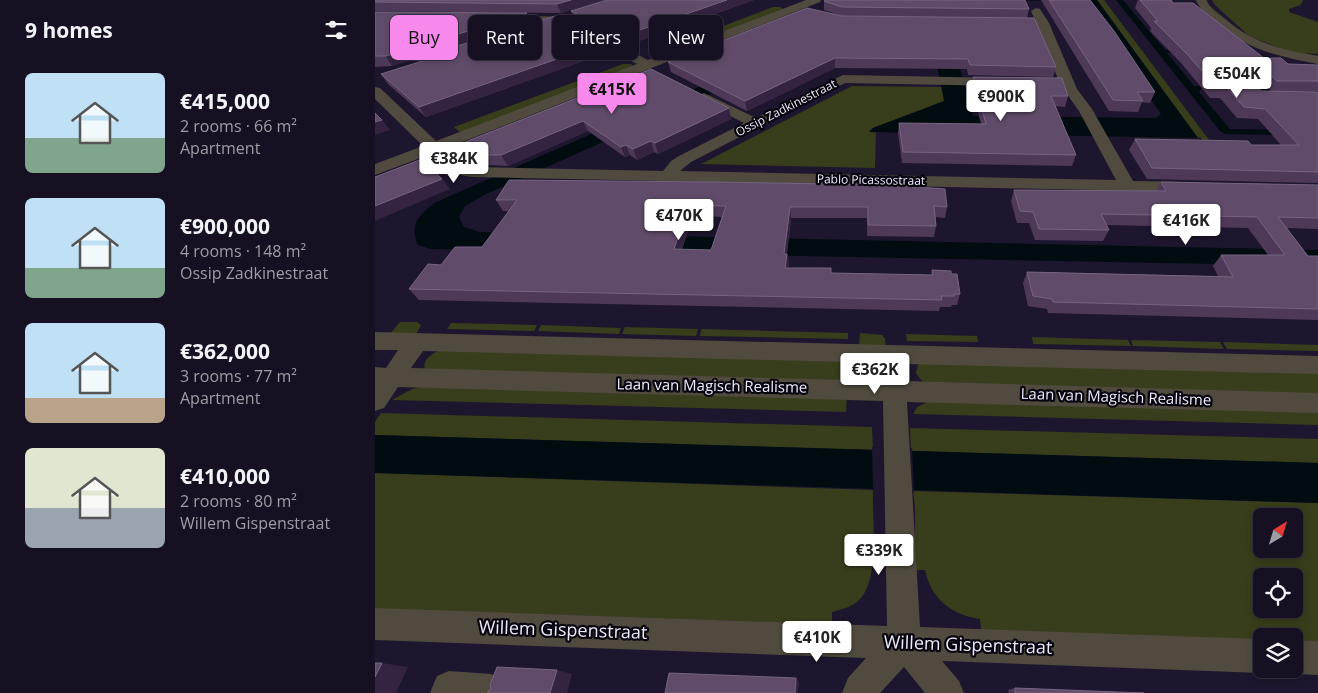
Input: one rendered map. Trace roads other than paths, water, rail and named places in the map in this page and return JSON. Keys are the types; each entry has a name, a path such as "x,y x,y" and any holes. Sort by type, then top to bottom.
{"street":[{"path":"1201,0 1204,7 1231,32 1248,42 1280,54 1318,60"},
{"path":"375,170 428,142 655,70 789,3"},
{"path":"639,56 789,3 815,7"},
{"path":"1034,8 1043,23 1067,83 1127,186"},
{"path":"993,22 1043,23"},
{"path":"487,113 629,60"},
{"path":"638,60 655,70"},
{"name":"Ossip Zadkinestraat","path":"668,176 677,164 843,79 1067,83"},
{"path":"691,90 755,123"},
{"name":"Pablo Picassostraat","path":"375,91 453,166 463,171 495,174 1205,188"},
{"path":"407,143 428,142 441,130"},
{"path":"375,341 1318,365"},
{"path":"375,401 383,378 417,342"},
{"path":"893,355 904,642 947,693"},
{"name":"Laan van Magisch Realisme","path":"383,378 894,390 1318,403"},
{"name":"Willem Gispenstraat","path":"375,624 1253,656"},
{"path":"859,693 859,690 904,642"},
{"path":"1303,657 1318,658"},
{"path":"447,693 449,688 491,690"}]}
